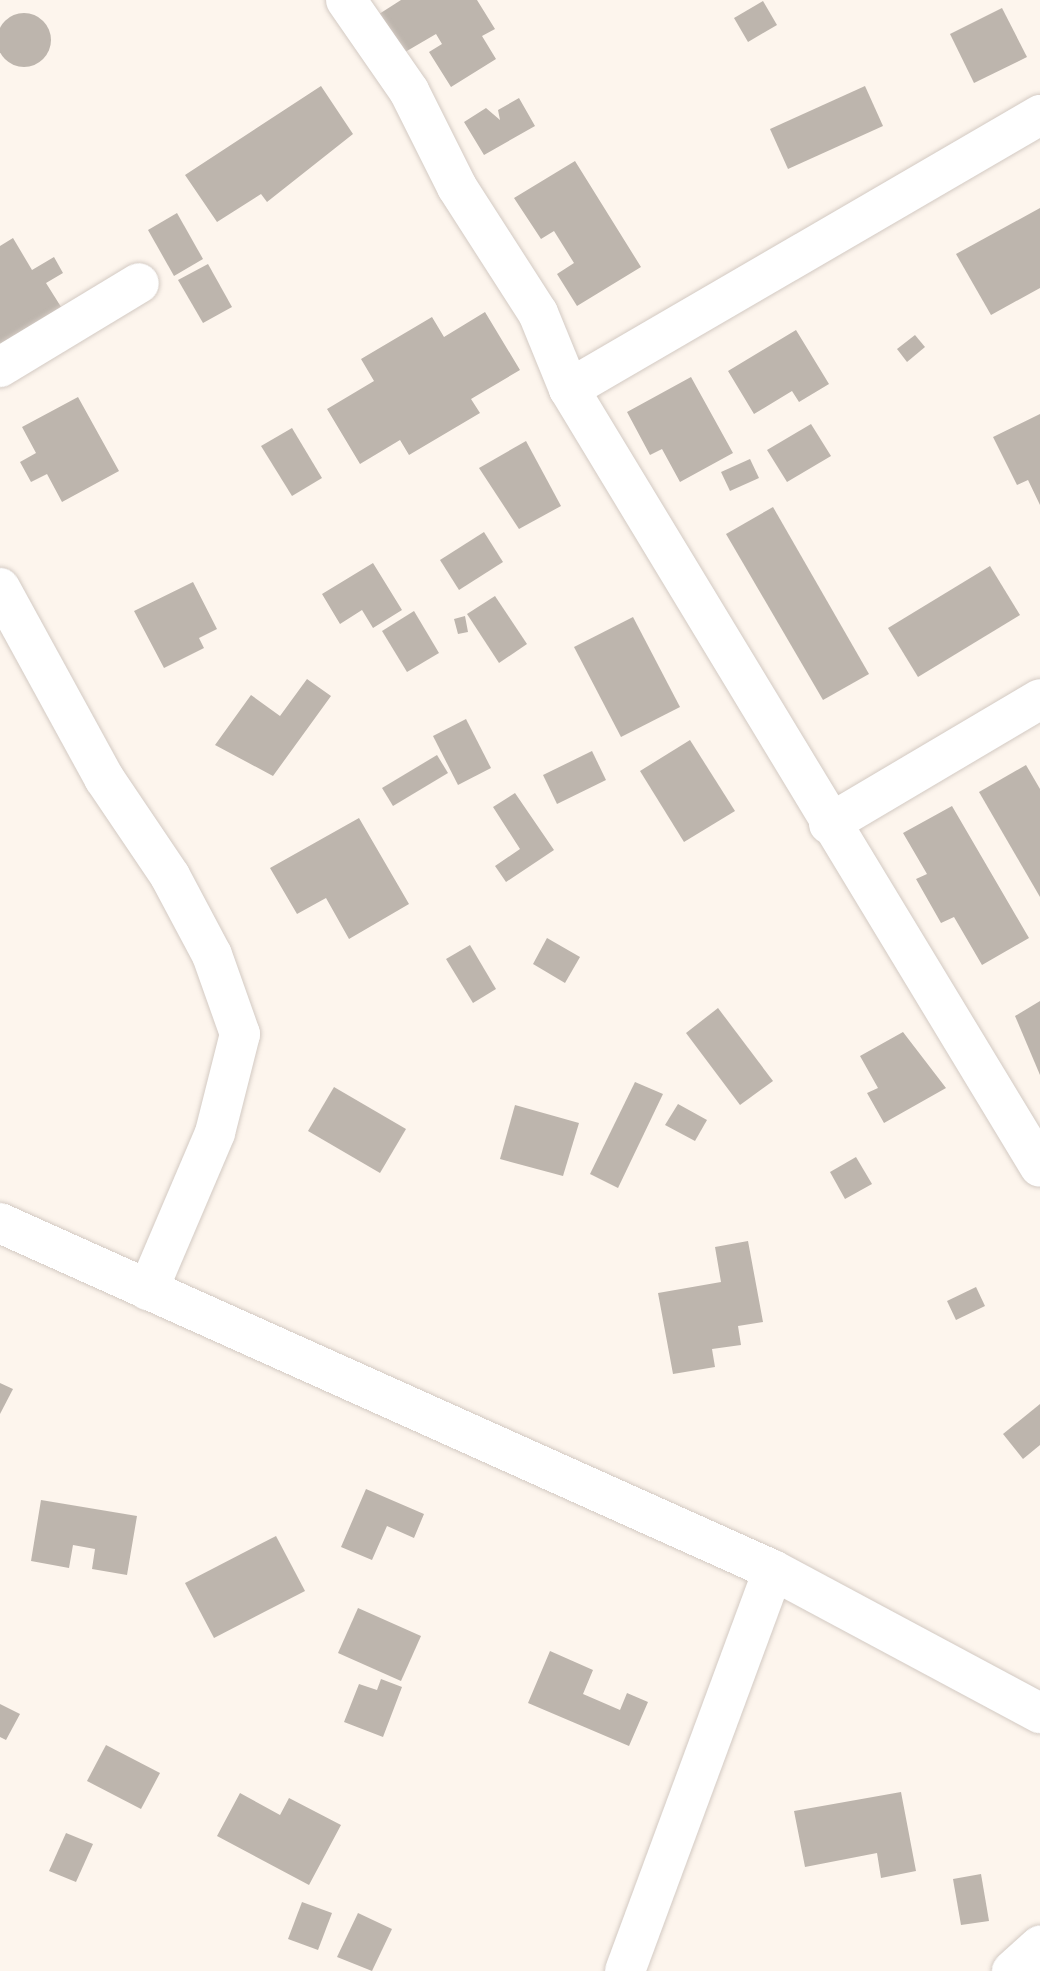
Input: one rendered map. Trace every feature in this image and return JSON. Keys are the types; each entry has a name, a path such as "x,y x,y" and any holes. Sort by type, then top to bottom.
{"street":[{"path":"346,0 409,91 457,187 538,313 569,389 829,824 1040,1167"},
{"path":"569,389 1040,115"},
{"path":"0,367 139,283"},
{"path":"0,588 104,778 177,889 212,955 240,1034 215,1133 148,1290"},
{"path":"829,824 1040,699"},
{"path":"0,1223 773,1570 1040,1713"},
{"path":"625,1971 773,1570"},
{"path":"1012,1971 1040,1946"}],"building":[{"path":"401,0 477,0 495,29 482,36 496,59 451,87 429,52 442,44 436,34 400,55 376,16"},
{"path":"763,1 777,25 748,42 734,18"},
{"path":"1002,8 1027,57 974,83 950,34"},
{"path":"24,13 43,21 51,40 43,59 24,67 5,59 -3,40 5,21"},
{"path":"321,86 353,134 267,202 261,194 217,222 185,175"},
{"path":"865,86 883,126 788,169 770,129"},
{"path":"519,98 535,126 484,155 464,122 486,108 500,120 498,110"},
{"path":"575,161 641,267 577,306 557,274 574,263 554,231 541,239 514,198"},
{"path":"1040,208 1040,288 991,315 956,254"},
{"path":"177,213 203,259 174,276 148,230"},
{"path":"13,238 32,270 54,257 63,273 46,283 63,310 0,349 0,246"},
{"path":"208,264 232,307 203,323 178,280"},
{"path":"485,312 520,370 471,399 480,413 409,455 400,440 360,464 327,409 374,381 361,359 432,317 444,337"},
{"path":"796,330 829,384 799,402 792,391 754,414 728,371"},
{"path":"915,335 925,347 907,362 897,349"},
{"path":"691,377 733,453 680,482 662,449 650,455 627,412"},
{"path":"78,397 119,471 62,502 47,474 31,482 20,462 36,453 22,427"},
{"path":"1040,414 1040,505 1028,480 1017,485 993,437"},
{"path":"811,424 831,456 787,482 767,450"},
{"path":"292,428 322,478 292,496 261,446"},
{"path":"526,441 561,506 519,529 479,468"},
{"path":"750,459 759,478 730,491 721,472"},
{"path":"773,507 869,674 823,700 726,534"},
{"path":"484,532 503,562 459,590 440,560"},
{"path":"373,563 402,610 373,628 362,610 340,624 322,594"},
{"path":"990,566 1020,615 918,677 888,628"},
{"path":"193,582 217,629 199,638 204,648 164,668 134,611"},
{"path":"495,596 527,644 499,663 467,614"},
{"path":"414,611 439,653 407,672 382,631"},
{"path":"465,616 468,632 458,634 454,619"},
{"path":"633,617 680,707 621,737 574,647"},
{"path":"307,679 331,696 273,776 215,745 251,695 280,716"},
{"path":"466,719 491,768 458,785 433,736"},
{"path":"690,740 735,811 684,842 640,771"},
{"path":"592,751 606,780 557,804 543,775"},
{"path":"437,755 448,773 393,806 382,788"},
{"path":"1026,765 1040,789 1040,897 979,792"},
{"path":"515,793 554,850 506,882 495,866 520,849 493,807"},
{"path":"952,806 1029,938 982,965 954,917 941,923 916,879 927,874 903,833"},
{"path":"359,818 409,904 349,939 326,898 297,914 270,868"},
{"path":"547,938 580,957 565,983 533,964"},
{"path":"470,945 496,989 473,1003 446,959"},
{"path":"1040,1001 1040,1075 1015,1016"},
{"path":"718,1008 773,1081 740,1105 686,1033"},
{"path":"903,1032 946,1088 884,1123 867,1093 878,1088 860,1056"},
{"path":"635,1082 663,1094 618,1188 590,1174"},
{"path":"334,1087 406,1129 380,1173 308,1131"},
{"path":"678,1104 707,1120 695,1141 665,1125"},
{"path":"515,1105 579,1123 563,1176 500,1159"},
{"path":"856,1157 872,1184 845,1199 830,1172"},
{"path":"748,1241 763,1322 738,1326 741,1345 712,1349 715,1367 673,1374 658,1293 721,1282 715,1247"},
{"path":"976,1287 985,1306 956,1320 947,1301"},
{"path":"0,1383 13,1389 0,1414"},
{"path":"1040,1404 1040,1445 1023,1459 1003,1434"},
{"path":"366,1489 424,1514 414,1538 387,1526 372,1560 341,1547"},
{"path":"41,1500 137,1516 127,1575 92,1569 95,1549 73,1545 69,1568 31,1561"},
{"path":"276,1536 305,1591 214,1638 185,1583"},
{"path":"358,1608 421,1636 401,1681 338,1653"},
{"path":"550,1651 593,1670 583,1694 620,1710 627,1693 648,1702 629,1746 528,1703"},
{"path":"381,1679 402,1687 383,1737 344,1722 359,1684 377,1690"},
{"path":"0,1704 20,1714 6,1740 0,1737"},
{"path":"106,1745 160,1773 141,1809 87,1781"},
{"path":"901,1792 916,1871 881,1878 877,1853 805,1867 794,1811"},
{"path":"240,1793 280,1815 289,1798 341,1825 309,1885 217,1836"},
{"path":"66,1833 93,1844 76,1882 49,1871"},
{"path":"981,1874 989,1921 961,1925 953,1879"},
{"path":"302,1902 332,1913 318,1950 288,1939"},
{"path":"358,1913 392,1929 372,1971 337,1957"}]}
